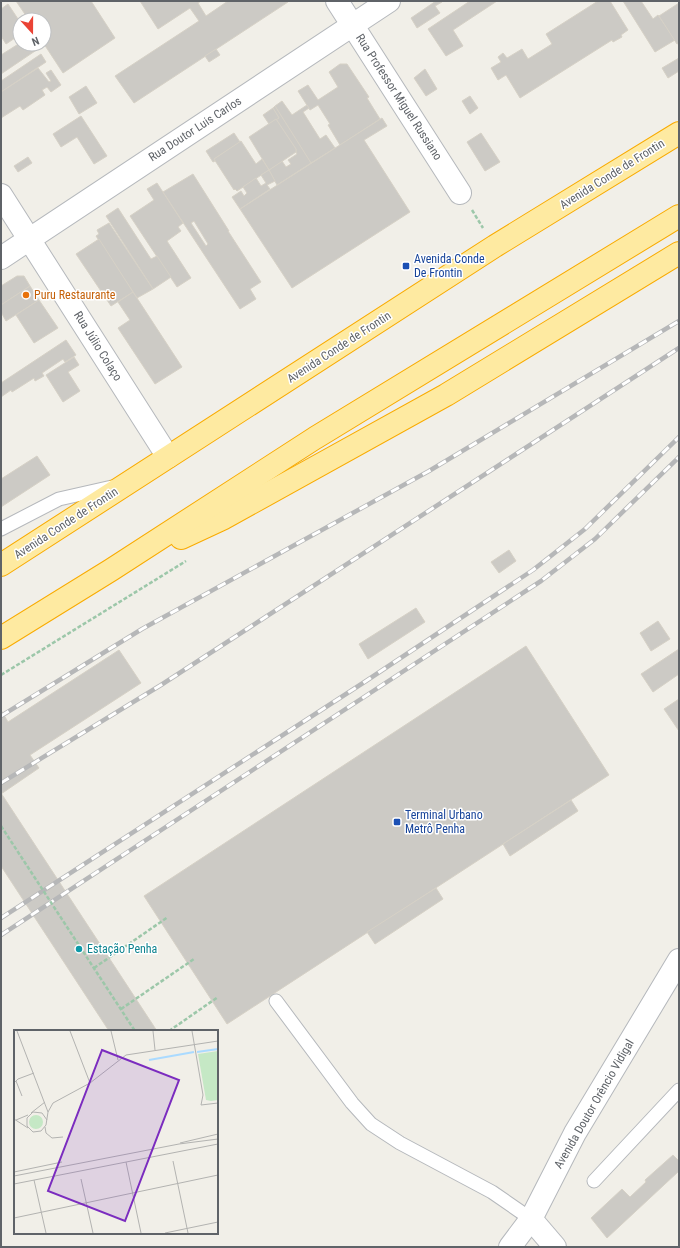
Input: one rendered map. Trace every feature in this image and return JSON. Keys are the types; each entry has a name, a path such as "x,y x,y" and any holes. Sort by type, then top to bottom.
{"highway":[{"name":"Avenida Conde de Frontin","path":"1,565 495,246 679,133"},
{"path":"1,638 111,570 315,438 679,216"},
{"path":"111,570 224,518 446,395 679,253"}],"street":[{"name":"Rua Professor Miguel Russiano","path":"337,1 460,193"},
{"name":"Rua Doutor Luis Carlos","path":"1,258 389,1"},
{"name":"Rua Júlio Colaço","path":"1,195 168,458"},
{"name":"Avenida Doutor Orêncio Vidigal","path":"510,1247 530,1219 576,1133 679,960"},
{"path":"530,1219 555,1247"}],"lane":[{"path":"1,529 59,499 126,484"},
{"path":"276,1001 352,1103 371,1124 400,1143 492,1192 530,1219"},
{"path":"594,1181 679,1090"}],"path":[{"path":"460,193 495,246"},
{"path":"1,826 134,1030"},
{"path":"94,968 168,917"},
{"path":"120,1009 194,959"},
{"path":"170,1030 218,997"}],"building":[{"path":"16,1 91,1 115,38 63,73 49,52 52,52 52,12 24,12"},
{"path":"140,1 201,1 198,3 206,16 228,1 288,2 134,103 115,76 199,21 190,8 158,29"},
{"path":"436,1 442,2 435,6 440,13 417,28 411,18"},
{"path":"470,1 497,1 453,30 463,46 446,56 428,29"},
{"path":"598,1 610,1 628,30 621,35 622,37 613,42 612,40 520,98 506,75 498,80 491,68 501,62 498,57 503,53 507,58 522,49 528,59 552,44 546,34"},
{"path":"623,1 641,1 653,19 658,15 675,40 655,52"},
{"path":"679,3 679,43 677,44 659,16"},
{"path":"8,4 13,12 12,12 12,40 6,44 1,36 1,9"},
{"path":"12,48 12,52 34,52 1,74 1,55"},
{"path":"216,49 220,55 209,62 205,56"},
{"path":"41,54 46,62 1,92 1,81"},
{"path":"679,58 679,71 668,78 662,68"},
{"path":"340,64 347,64 369,97 367,98 380,119 340,145 328,125 330,124 318,105 310,110 298,91 308,85 318,100 338,87 329,72"},
{"path":"38,68 49,82 51,81 46,73 51,70 61,85 51,92 47,87 42,90 45,95 23,110 20,106 1,118 1,92"},
{"path":"425,69 437,89 426,96 414,78"},
{"path":"86,86 97,103 79,114 69,97"},
{"path":"470,96 478,108 470,114 462,101"},
{"path":"282,101 292,115 307,105 309,108 303,112 320,139 326,135 335,148 311,163 275,106"},
{"path":"275,106 311,163 277,185 269,170 282,161 286,167 291,164 288,160 297,154 296,149 276,119 279,118 273,108"},
{"path":"273,108 279,118 269,124 263,115"},
{"path":"81,116 107,156 94,164 77,137 61,147 53,134"},
{"path":"382,118 387,126 364,140 410,212 292,288 240,209"},
{"path":"276,119 296,149 296,152 269,170 249,137"},
{"path":"234,133 240,142 214,159 215,161 213,162 206,151"},
{"path":"481,133 500,162 485,171 467,142"},
{"path":"241,141 256,164 262,159 269,170 237,191 235,189 234,190 214,159"},
{"path":"28,157 32,163 18,172 14,166"},
{"path":"269,170 275,181 267,185 270,189 240,209 232,197 241,191 244,196 247,193 243,187 256,178 261,186 266,183 261,175"},
{"path":"193,174 261,282 250,289 256,299 240,309 163,192","holes":["194,221 208,244 206,246 191,223"]},
{"path":"157,183 183,223 178,227 181,231 167,241 191,278 177,287 130,216 154,200 147,189"},
{"path":"118,208 151,259 157,256 171,277 153,289 106,216"},
{"path":"109,223 153,289 137,298 96,236 99,234 97,230"},
{"path":"99,239 133,292 111,306 76,254"},
{"path":"17,276 24,276 30,286 1,305 1,286"},
{"path":"30,286 39,300 6,321 1,312 1,305"},
{"path":"133,292 182,367 155,384 118,328 130,320 118,302"},
{"path":"39,300 58,328 34,343 16,315"},
{"path":"66,340 76,355 65,362 63,359 42,373 44,376 35,381 34,378 1,397 1,383"},
{"path":"74,357 79,365 68,372 80,391 63,402 46,375"},
{"path":"37,456 50,475 1,507 1,479"},
{"path":"509,550 516,561 499,573 491,562"},
{"path":"416,608 425,622 368,659 359,644"},
{"path":"658,621 670,639 651,651 640,633"},
{"name":"Terminal Urbano Metrô Penha","path":"526,646 609,775 227,1024 144,896"},
{"path":"679,649 679,674 653,692 641,674"},
{"path":"119,650 141,683 30,755 39,768 1,794 1,710 8,722"},
{"path":"679,699 679,731 664,709"},
{"name":"Estação Penha","path":"1,793 156,1030 108,1030 1,866"},
{"path":"571,800 578,811 510,856 503,844"},
{"path":"436,888 443,899 375,944 367,932"},
{"path":"673,1155 679,1161 679,1171 607,1238 591,1218 622,1189 630,1197 646,1182 645,1180"}],"railway":[{"path":"1,716 142,629 429,471 679,321"},
{"path":"1,783 161,685 679,348"},
{"path":"1,918 366,681 533,570 585,529 679,437"},
{"path":"1,935 541,581 595,539 679,457"}],"place":[{"name":"Avenida Conde De Frontin","path":"406,266"},
{"name":"Puru Restaurante","path":"26,295"},
{"name":"Terminal Urbano Metrô Penha","path":"397,822"},
{"name":"Estação Penha","path":"79,949"}]}
